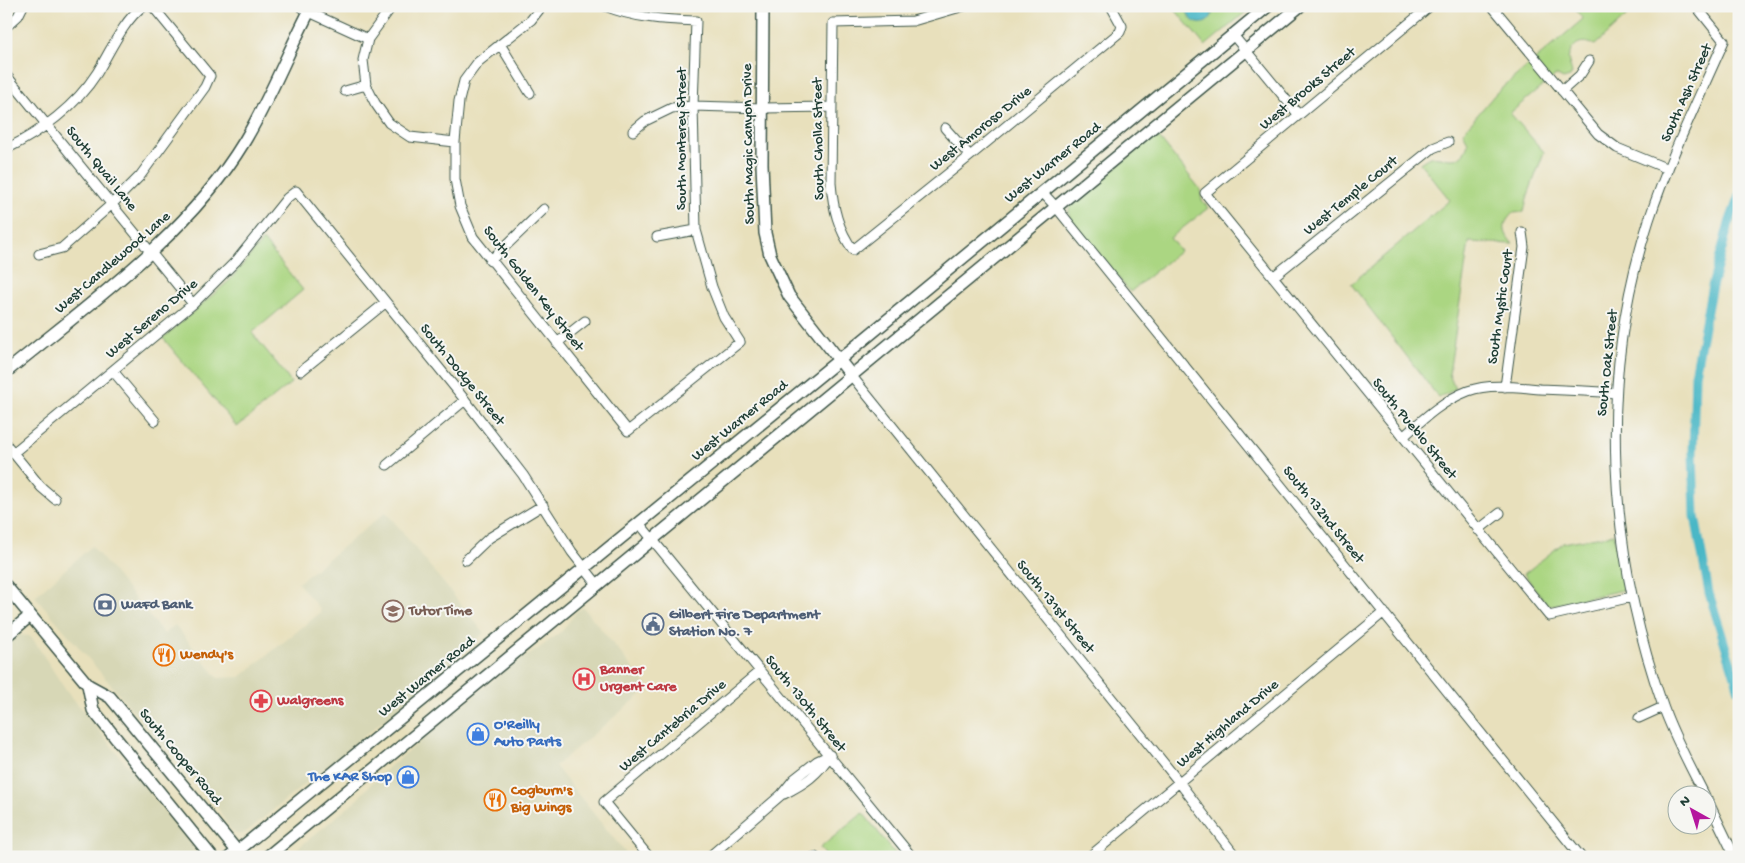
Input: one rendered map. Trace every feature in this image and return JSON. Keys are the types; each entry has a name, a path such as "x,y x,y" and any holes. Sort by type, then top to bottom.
{"main road":[{"name":"South Magic Canyon Drive","path":"763,6 763,213 770,255 789,296 851,375"},
{"name":"West Warner Road","path":"237,855 1268,6"},
{"path":"267,857 472,686 1300,6"},
{"name":"West Candlewood Lane","path":"6,372 151,253 184,221 200,202 244,143 265,104 307,8"},
{"name":"South Cooper Road","path":"6,586 88,685 110,697 237,855"},
{"path":"6,636 30,616"},
{"path":"456,673 472,686"},
{"name":"South Cooper Road","path":"88,685 93,710 212,857"}],"street":[{"path":"6,27 18,16 23,6"},
{"path":"6,149 27,139 78,96 96,75 120,35 143,6"},
{"path":"39,254 62,248 112,204 140,176 205,88 210,76 151,6"},
{"path":"392,6 368,39 363,60 366,85 375,103 389,123 410,137 455,142"},
{"name":"South Golden Key Street","path":"542,6 531,20 478,62 464,81 459,101 455,142 455,179 460,206 473,237 490,261 628,431"},
{"name":"South Monterey Street","path":"605,6 622,13 643,17 696,21 693,106 696,230 706,270 715,295 724,317 740,342 628,431"},
{"name":"South Cholla Street","path":"853,250 843,236 836,219 830,183 834,23 913,21 964,6"},
{"name":"West Amoroso Drive","path":"853,250 1120,32 1122,26 1111,6"},
{"name":"West Brooks Street","path":"1205,193 1430,6"},
{"path":"1492,6 1598,134 1617,148 1668,169"},
{"name":"South Ash Street","path":"1668,169 1724,41 1696,6"},
{"path":"307,8 368,39"},
{"path":"1233,35 1298,114"},
{"path":"500,44 530,93"},
{"path":"1562,90 1580,75 1589,61"},
{"name":"South Quail Lane","path":"6,74 194,304"},
{"path":"345,91 366,85"},
{"path":"633,131 645,120 672,108 693,106 832,107"},
{"path":"945,128 970,156"},
{"name":"West Temple Court","path":"1273,277 1433,148 1448,142"},
{"name":"South Oak Street","path":"1668,169 1649,219 1634,273 1625,318 1616,393 1614,444 1616,487 1624,556 1644,650 1664,707 1700,786"},
{"name":"South Dodge Street","path":"296,191 465,400 523,476 543,505 556,529 597,584"},
{"name":"West Sereno Drive","path":"13,453 194,304 237,260 287,198 296,191"},
{"name":"South 132nd Street","path":"1042,192 1581,857"},
{"name":"South Pueblo Street","path":"1205,193 1549,616 1632,597"},
{"path":"490,261 544,210"},
{"path":"657,237 696,230"},
{"name":"South Mystic Court","path":"1505,386 1524,247 1522,232"},
{"path":"301,371 385,303"},
{"path":"557,343 585,321"},
{"path":"113,371 155,421"},
{"name":"South 131st Street","path":"851,375 1179,782 1236,857"},
{"path":"1403,437 1436,408 1469,391 1505,386 1616,393"},
{"path":"387,465 465,400"},
{"path":"6,444 41,487 55,499"},
{"path":"466,560 489,538 543,505"},
{"path":"1478,530 1500,513"},
{"name":"South 130th Street","path":"639,523 912,857"},
{"name":"West Highland Drive","path":"1089,857 1384,612"},
{"name":"West Cantebria Drive","path":"649,857 604,802 760,671"},
{"path":"1639,718 1664,707"},
{"path":"710,857 781,795 794,779 817,761 830,756"},
{"path":"1718,822 1735,857"}],"shaded area":[{"path":"386,512 484,633 461,652 439,675 242,834 237,834 230,829 215,803 178,757 158,740 35,596 92,546 164,634 175,625 218,678 240,677 320,613 320,609 298,583"},
{"path":"583,607 649,688 555,766 629,857 283,857 298,848 356,801 375,779 509,667 537,650 563,630 576,612"},
{"path":"19,635 29,636 33,639 63,686 201,857 6,857 6,644"}],"green space":[{"path":"1172,6 1253,6 1205,46"},
{"path":"1573,6 1625,6 1630,13 1595,45 1585,42 1578,44 1572,49 1568,59 1572,73 1570,77 1563,79 1556,75 1510,113 1544,152 1528,195 1524,212 1513,213 1505,225 1505,232 1513,244 1469,242 1449,374 1455,389 1439,398 1351,284 1450,200 1420,163 1436,156 1454,159 1464,153 1468,143 1463,132 1496,93 1583,19"},
{"path":"1156,134 1200,189 1202,200 1208,208 1170,238 1180,251 1130,292 1071,220 1069,209 1072,203"},
{"path":"263,240 303,290 252,333 291,383 237,427 163,338 230,280"},
{"path":"1614,534 1623,590 1548,606 1524,574 1563,543"},
{"path":"863,813 898,857 827,857 820,848"}],"water":[{"path":"1186,6 1212,6 1212,13 1207,22 1197,23 1188,14"}],"waterway":[{"path":"1739,196 1729,223 1711,290 1695,375 1693,453 1695,516 1709,593 1739,690"}],"place":[{"name":"WaFd Bank","path":"105,605"},
{"name":"Tutor Time","path":"393,611"},
{"name":"Gilbert Fire Department Station No. 7","path":"653,624"},
{"name":"Wendy's","path":"164,655"},
{"name":"Banner Urgent Care","path":"584,679"},
{"name":"Walgreens","path":"261,701"},
{"name":"O'Reilly Auto Parts","path":"478,734"},
{"name":"The KAR Shop","path":"408,777"},
{"name":"Cogburn's Big Wings","path":"495,800"}]}
